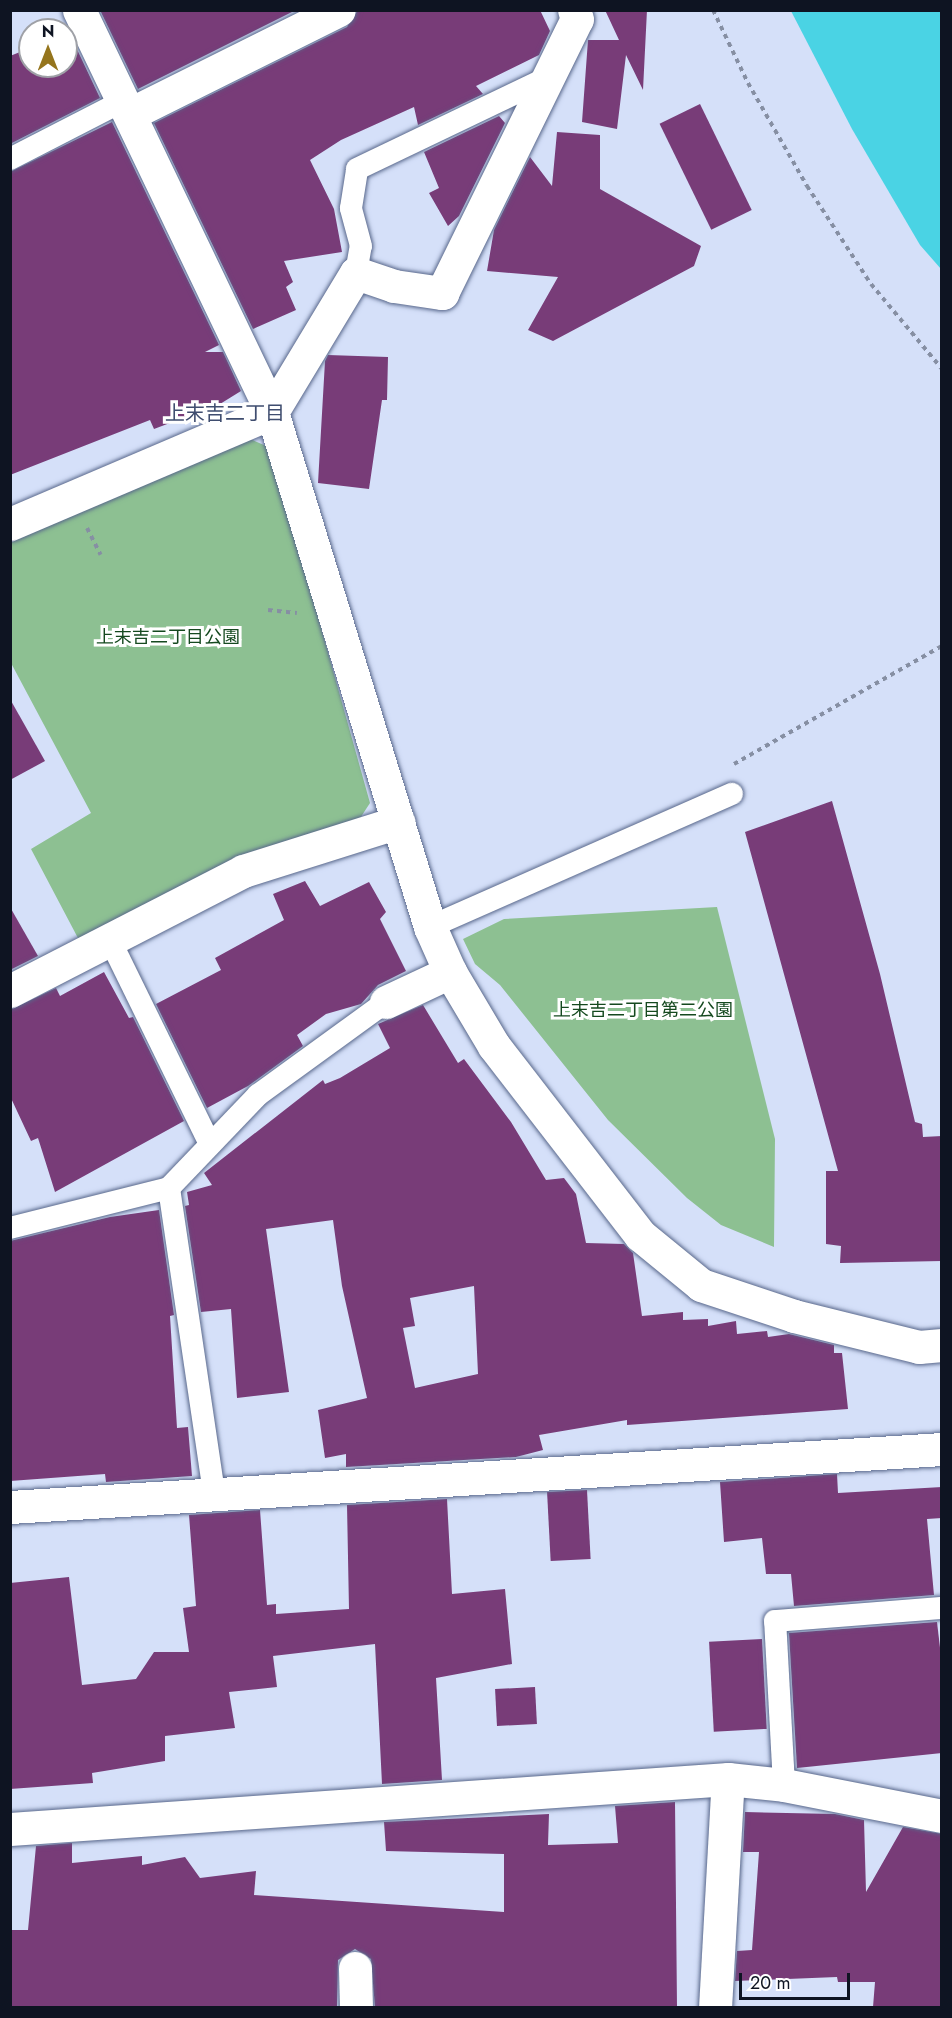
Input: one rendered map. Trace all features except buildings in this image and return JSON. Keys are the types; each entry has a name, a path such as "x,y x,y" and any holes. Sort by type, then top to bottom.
{"street":[{"path":"79,10 128,107 272,412 430,927 450,972 494,1046 640,1235 701,1285 794,1316 919,1347 942,1345"},
{"path":"128,107 339,10"},
{"path":"10,524 272,412 356,273 394,285 442,294 578,19 574,10"},
{"path":"10,992 243,871 398,822"},
{"path":"386,1002 450,972"},
{"path":"10,1507 942,1449"},
{"path":"715,2007 728,1779"},
{"path":"10,1829 728,1779 784,1785 942,1816"},
{"path":"355,1968 356,2007"}],"lane":[{"path":"356,273 361,246 351,208 357,169 549,77"},
{"path":"10,159 128,107"},
{"path":"430,927 732,794"},
{"path":"110,940 210,1144"},
{"path":"10,1228 169,1188 258,1095 386,1002"},
{"path":"169,1188 214,1493"},
{"path":"784,1785 775,1621 942,1608"}],"path":[{"path":"713,10 748,83 807,186 871,284 942,369"},
{"path":"706,805 711,778 942,646"}],"green space":[{"name":"上末吉二丁目公園","path":"241,435 271,448 370,803 355,826 79,940 31,849 91,813 11,663 10,543"},
{"name":"上末吉二丁目第二公園","path":"717,907 775,1139 774,1247 721,1225 687,1198 608,1120 500,985 475,964 463,939 504,919"}],"water":[{"path":"791,11 941,11 941,269 920,245 852,129"}],"district":[{"name":"上末吉二丁目","path":"225,413"}]}
